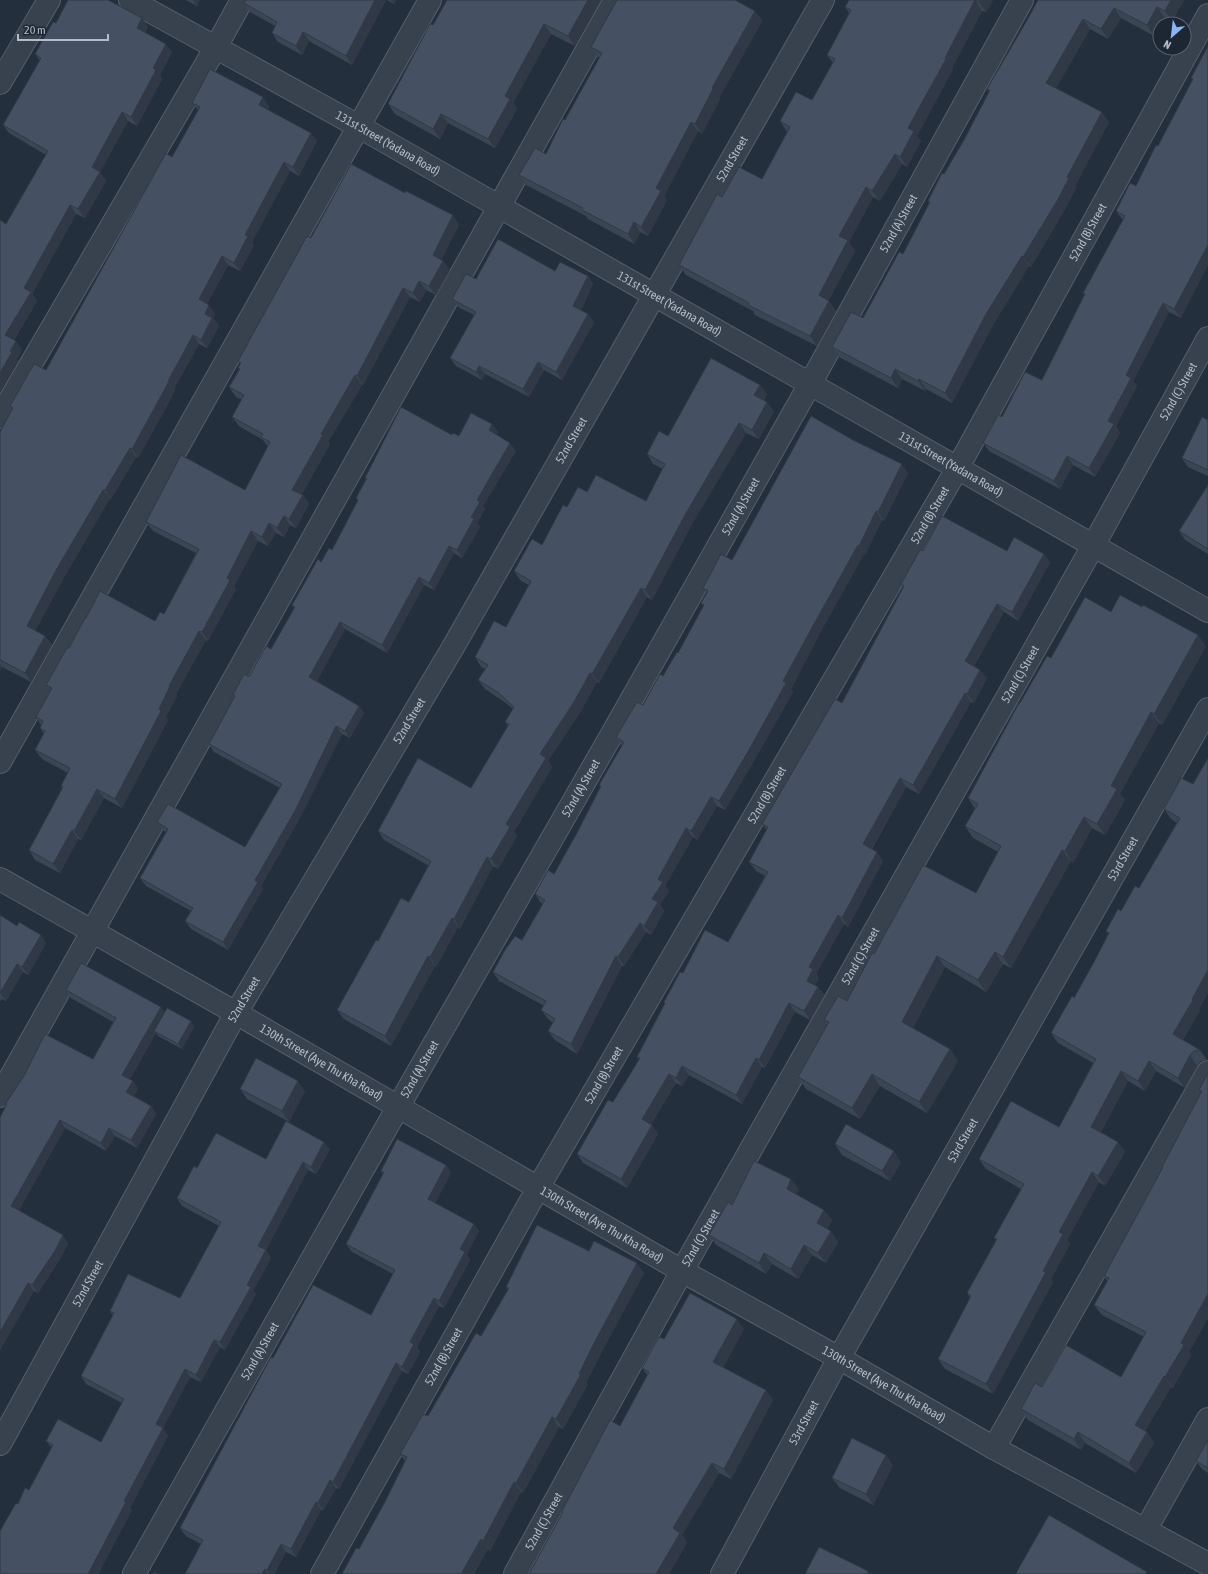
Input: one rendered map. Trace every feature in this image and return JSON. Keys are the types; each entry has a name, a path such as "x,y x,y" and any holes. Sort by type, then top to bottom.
{"street":[{"path":"0,83 49,0"},
{"name":"131st Street (Yadana Road)","path":"130,0 358,126 1208,611"},
{"path":"0,417 216,48 242,0"},
{"path":"0,762 430,0"},
{"path":"0,1096 615,0"},
{"name":"52nd Street","path":"0,1444 236,1013 452,649 823,0"},
{"name":"52nd (A) Street","path":"134,1574 810,384 1022,0"},
{"name":"52nd (B) Street","path":"322,1574 538,1188 957,469 1208,15"},
{"name":"52nd (C) Street","path":"515,1574 682,1271 1093,546 1208,338"},
{"name":"53rd Street","path":"722,1574 839,1358 1208,709"},
{"name":"130th Street (Aye Thu Kha Road)","path":"0,879 236,1013 682,1271 839,1358 994,1448 1146,1529 1208,1564"},
{"path":"994,1448 1208,1072"},
{"path":"1146,1529 1208,1419"}],"building":[{"path":"68,0 108,0 142,18 137,28 166,44 153,68 156,70 131,117 122,112 92,167 100,172 78,209 70,205 24,288 31,292 5,335 16,341 10,351 12,352 0,373 0,220 6,224 48,151 3,125 41,58 35,54 53,22 56,23"},
{"path":"246,0 375,0 346,56 303,32 296,46 272,33 277,22 244,3"},
{"path":"447,0 588,0 568,36 544,24 505,96 510,99 488,139 441,114 433,129 388,104 430,24 433,25"},
{"path":"617,0 735,0 755,11 712,88 713,89 695,124 691,122 656,188 661,191 641,227 634,222 628,234 582,210 583,208 519,175 535,148 546,154 563,119 565,120 602,53 591,47"},
{"path":"849,0 975,0 945,58 946,59 908,128 914,131 900,157 895,154 872,191 866,187 839,236 848,240 819,295 829,301 810,336 748,305 749,303 679,265 717,194 722,197 739,167 762,179 790,127 780,121 796,92 812,100 835,59 827,55 851,10 845,7"},
{"path":"1038,0 1171,0 1165,11 1157,7 1147,25 1114,8 1101,29 1083,19 1046,83 1102,112 1067,177 1069,178 1057,201 986,314 945,393 919,379 918,381 895,369 891,378 832,347 851,312 863,318 899,252 903,254 930,202 928,201 942,173 944,174 964,140 990,90 987,89"},
{"path":"1208,46 1208,245 1174,309 1163,303 1126,375 1131,378 1108,421 1114,424 1089,468 1067,456 1054,481 983,443 998,415 1002,417 1025,372 1042,380 1085,294 1083,293 1125,216 1116,211 1130,183 1136,186 1156,145 1158,146 1193,79 1191,78"},
{"path":"210,69 263,97 259,105 311,133 293,167 284,162 245,235 248,236 234,263 222,256 199,299 209,305 205,314 212,318 201,340 193,335 132,449 130,448 105,490 103,490 55,572 27,626 45,636 25,673 0,660 0,432 13,408 10,406 34,364 46,370 166,153 172,157 200,107 192,103"},
{"path":"351,164 405,193 406,191 453,215 433,255 443,261 429,286 419,281 413,293 403,288 357,376 355,375 321,434 323,435 292,490 303,495 289,519 284,516 277,528 269,523 262,537 251,531 227,578 230,580 202,632 199,631 169,686 159,709 161,711 115,799 97,789 74,831 72,830 53,864 29,850 63,787 61,786 70,768 35,750 45,731 40,728 43,721 36,717 52,688 46,685 67,648 69,648 100,591 155,621 160,612 164,614 199,549 146,522 181,455 245,490 270,442 261,437 263,434 232,417 244,395 229,387 240,369 238,368 241,363 238,361 307,236 311,238"},
{"path":"498,239 555,271 560,262 588,276 573,306 588,314 556,372 538,362 523,389 479,366 476,372 450,358 476,312 452,299 466,274 476,279"},
{"path":"711,358 760,385 754,395 767,402 752,430 739,423 685,515 645,590 641,588 592,674 590,673 574,702 540,754 546,758 506,824 510,827 491,859 487,857 454,919 452,918 430,957 428,956 385,1036 337,1010 376,940 378,941 401,898 409,902 431,861 378,831 418,758 471,788 509,724 505,722 514,707 499,693 478,680 488,665 475,657 494,621 506,627 531,581 514,571 532,539 542,545 563,505 567,507 578,487 587,492 596,475 646,501 665,464 647,454 659,431 668,436"},
{"path":"401,407 452,435 453,433 459,436 471,413 492,424 489,430 510,443 477,500 480,502 471,517 474,519 457,550 449,546 429,583 419,577 382,645 340,622 309,677 359,706 345,731 336,726 296,809 255,880 258,882 223,942 185,921 193,908 140,878 168,829 157,822 168,804 245,847 282,784 209,744 235,696 233,695 244,674 249,677 266,646 271,649 295,607 292,605 318,559 321,562 329,548 332,550 358,500 356,498 367,478 365,478"},
{"path":"811,416 853,440 902,464 878,512 876,511 859,546 858,545 783,681 786,683 749,750 719,801 711,797 691,831 686,828 658,879 663,882 652,899 658,902 644,926 640,923 618,957 616,956 571,1044 548,1031 555,1019 541,1010 546,1001 493,972 505,950 515,936 522,940 545,900 535,894 548,870 554,874 601,786 599,785 624,742 616,737 637,702 643,705 660,674 663,676 677,652 678,653 704,605 701,603 708,591 703,588 721,554 732,560"},
{"path":"1202,417 1208,420 1208,470 1182,458"},
{"path":"1208,485 1208,549 1179,531"},
{"path":"942,516 1007,551 1014,537 1044,554 1012,612 997,604 965,661 980,670 967,694 965,693 913,785 900,778 863,844 877,852 842,918 838,915 809,967 813,969 807,981 818,987 804,1011 789,1003 759,1060 756,1058 736,1095 682,1066 676,1078 669,1074 642,1119 652,1125 621,1179 577,1154 608,1100 613,1102 640,1058 637,1057 665,1003 664,1002 680,972 683,973 705,930 728,942 768,872 749,862 768,827 762,824 835,699 842,703 904,586 901,584 920,550 923,551"},
{"path":"1120,595 1142,607 1143,605 1198,635 1154,714 1151,712 1111,786 1117,789 1097,824 1084,817 1065,851 1062,850 1003,957 995,952 978,980 937,956 902,1022 950,1049 919,1102 872,1074 852,1108 798,1077 829,1022 824,1020 838,996 847,1001 872,953 874,954 923,865 976,893 1001,846 965,826 978,804 968,798 1019,703 1047,656 1051,658 1085,597 1111,612"},
{"path":"1208,758 1208,970 1192,999 1193,1000 1173,1034 1200,1050 1194,1051 1190,1055 1178,1078 1149,1061 1138,1081 1121,1071 1091,1127 1118,1142 1098,1176 1092,1172 1059,1232 1063,1234 1043,1271 1046,1272 986,1384 938,1359 971,1296 967,1293 997,1239 994,1238 1024,1184 979,1159 1011,1101 1059,1127 1096,1059 1051,1033 1072,996 1074,998 1094,962 1109,933 1106,931 1118,909 1121,911 1135,886 1139,888 1180,818 1164,809 1181,778 1193,784"},
{"path":"0,915 17,926 19,922 41,935 22,967 17,964 0,993"},
{"path":"81,963 161,1007 122,1075 133,1081 126,1092 151,1106 131,1140 109,1128 101,1143 60,1120 11,1206 63,1235 55,1251 32,1285 28,1283 0,1332 0,1117 7,1104 6,1103 24,1076 45,1034 93,1059 116,1018 66,990"},
{"path":"167,1008 191,1021 178,1044 154,1031"},
{"path":"256,1058 298,1081 282,1111 240,1089"},
{"path":"1208,1073 1208,1294 1181,1343 1184,1345 1135,1425 1147,1432 1129,1463 1078,1432 1074,1439 1021,1409 1035,1383 1042,1387 1066,1345 1121,1377 1146,1332 1094,1305 1109,1278 1104,1276 1202,1091 1199,1090"},
{"path":"286,1121 324,1142 311,1167 303,1162 258,1246 266,1250 247,1285 251,1287 220,1342 214,1340 196,1375 185,1369 156,1424 163,1428 124,1501 126,1502 88,1574 0,1574 0,1531 16,1503 18,1504 25,1488 29,1490 53,1445 46,1441 58,1419 101,1442 124,1399 81,1376 114,1313 110,1311 128,1274 180,1298 221,1222 177,1198 194,1166 197,1168 216,1133 266,1159"},
{"path":"846,1124 894,1151 882,1171 835,1144"},
{"path":"397,1139 446,1165 428,1199 474,1224 460,1249 465,1252 439,1301 434,1298 410,1342 414,1344 402,1367 396,1363 333,1482 330,1480 318,1503 316,1502 291,1549 281,1544 267,1570 265,1569 262,1574 185,1574 203,1540 180,1528 271,1357 273,1358 313,1285 371,1315 395,1270 346,1244 384,1172 381,1171"},
{"path":"754,1161 791,1179 787,1189 824,1210 817,1223 831,1231 818,1253 804,1245 791,1269 764,1253 759,1263 709,1235 728,1202 732,1205"},
{"path":"537,1225 589,1251 594,1241 637,1263 592,1347 579,1374 581,1374 556,1419 552,1417 516,1483 514,1482 483,1541 481,1539 461,1574 342,1574 356,1548 359,1549 386,1500 407,1457 400,1454 423,1414 428,1416 476,1333 481,1336 509,1288 506,1287"},
{"path":"690,1293 737,1319 713,1362 766,1390 724,1469 712,1463 673,1528 680,1533 656,1574 529,1574 563,1512 562,1511 610,1420 620,1426 649,1372 642,1368 659,1337 664,1339"},
{"path":"852,1438 886,1455 866,1494 832,1478"},
{"path":"1208,1440 1208,1468 1196,1461"},
{"path":"1049,1515 1147,1572 1145,1574 1017,1574 1016,1573"},
{"path":"819,1547 868,1571 867,1574 805,1574"}]}
